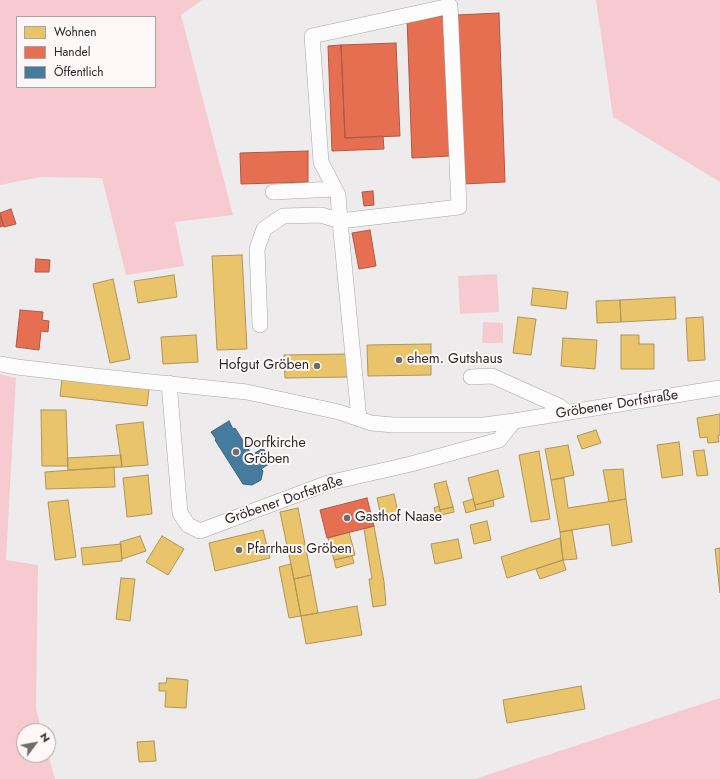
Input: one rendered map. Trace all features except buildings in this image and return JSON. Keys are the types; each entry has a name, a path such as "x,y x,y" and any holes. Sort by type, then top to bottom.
{"street":[{"path":"260,325 257,249 264,229 283,216 322,214 340,221 459,207 450,6 312,36 321,162 338,195 340,221 359,419"},
{"path":"273,192 335,189"},
{"name":"Gröbener Dorfstraße","path":"0,364 247,392 339,412 370,423 393,425 484,425 720,388"},
{"path":"471,378 492,376 559,406 567,413"},
{"name":"Gröbener Dorfstraße","path":"169,383 180,513 188,526 200,531 328,483 411,464 499,440 514,421"}],"shaded area":[{"path":"0,0 202,0 181,15 233,215 175,222 184,266 126,275 102,178 41,177 0,185"},
{"path":"596,0 720,0 720,182 613,117"},
{"path":"497,274 499,312 460,314 458,276"},
{"path":"483,322 503,323 503,343 482,343"},
{"path":"0,374 16,378 6,560 38,565 36,709 40,723 16,723 16,763 51,763 55,779 0,779"},
{"path":"720,698 720,779 475,779"}],"place":[{"name":"ehem. Gutshaus","path":"399,360"},
{"name":"Hofgut Gröben","path":"317,366"},
{"name":"Dorfkirche Gröben","path":"236,452"},
{"name":"Gasthof Naase","path":"347,518"},
{"name":"Pfarrhaus Gröben","path":"239,550"}]}
